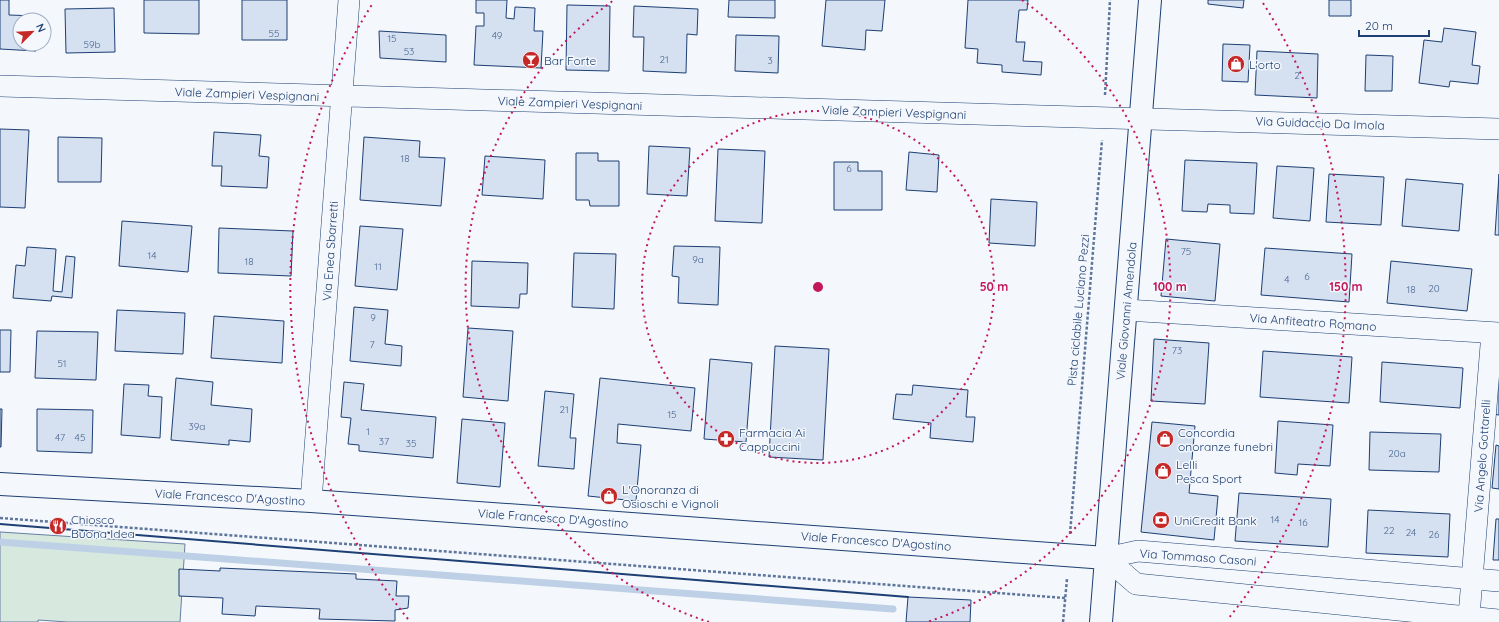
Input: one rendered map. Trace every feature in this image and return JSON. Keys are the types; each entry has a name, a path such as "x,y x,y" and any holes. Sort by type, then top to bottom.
{"street":[{"name":"Via Enea Sbarretti","path":"311,501 349,0"},
{"name":"Viale Giovanni Amendola","path":"1101,622 1150,0"},
{"name":"Viale Zampieri Vespignani","path":"0,86 341,97 1141,118"},
{"name":"Via Guidaccio Da Imola","path":"1141,118 1499,129"},
{"name":"Via Anfiteatro Romano","path":"1126,310 1495,333"},
{"name":"Via Angelo Gottarelli","path":"1473,578 1495,333"},
{"name":"Viale Francesco D'Agostino","path":"0,484 311,501 1106,558"},
{"name":"Via Tommaso Casoni","path":"1106,558 1138,551 1499,581"},
{"path":"1106,558 1136,584 1499,620"},
{"path":"1469,616 1473,578"}],"path":[{"name":"Pista ciclabile Luciano Pezzi","path":"1064,622 1103,117 1110,0"},
{"path":"0,518 1065,598"}],"shaded area":[{"path":"0,532 185,544 180,622 68,622 38,620 38,622 0,622"}],"building":[{"path":"0,0 9,0 9,15 12,15 12,50 0,49"},
{"path":"144,0 199,0 199,34 144,33"},
{"path":"242,0 287,0 287,40 242,40"},
{"path":"476,0 507,0 506,18 514,19 515,7 535,8 534,31 543,31 541,68 474,65 476,26 484,26 484,13 476,13"},
{"path":"729,0 775,0 775,18 728,17"},
{"path":"826,0 885,0 882,31 866,30 865,50 822,46"},
{"path":"968,0 1028,0 1027,10 1019,10 1016,42 1025,42 1023,61 1042,62 1041,75 1002,72 1002,65 977,63 978,49 965,48"},
{"path":"1208,0 1244,0 1243,8 1208,4"},
{"path":"1329,0 1351,0 1351,16 1329,16"},
{"path":"567,5 610,6 609,71 566,70"},
{"path":"634,6 698,9 697,35 687,34 686,73 643,71 644,37 633,37"},
{"path":"114,8 115,52 66,53 65,9"},
{"path":"1444,28 1476,32 1472,65 1480,66 1478,84 1450,81 1449,87 1419,83 1424,40 1442,42"},
{"path":"379,31 446,35 446,62 380,58"},
{"path":"736,35 779,36 778,73 735,71"},
{"path":"1223,44 1250,45 1248,82 1222,81"},
{"path":"1257,51 1318,54 1317,98 1255,95"},
{"path":"1366,55 1393,56 1392,91 1365,91"},
{"path":"0,129 29,130 25,208 0,207"},
{"path":"214,132 261,135 259,156 269,157 267,188 221,186 222,166 212,166"},
{"path":"58,137 102,138 101,182 58,182"},
{"path":"364,137 420,141 419,157 445,158 441,206 360,200"},
{"path":"649,146 690,148 687,196 647,194"},
{"path":"718,149 765,151 762,223 715,221"},
{"path":"909,152 939,155 937,192 906,190"},
{"path":"576,153 598,153 598,161 619,161 619,206 590,206 589,200 576,200"},
{"path":"485,156 545,160 543,199 482,195"},
{"path":"1185,160 1257,163 1254,214 1230,213 1230,205 1208,204 1207,212 1182,211"},
{"path":"834,162 858,162 858,171 882,171 882,210 834,210"},
{"path":"1277,166 1314,168 1310,221 1273,218"},
{"path":"1329,174 1384,177 1381,225 1326,222"},
{"path":"1499,174 1499,235 1495,235"},
{"path":"1406,179 1463,184 1459,231 1402,226"},
{"path":"991,199 1037,202 1035,246 989,243"},
{"path":"122,221 192,226 188,272 119,266"},
{"path":"360,226 403,229 397,290 355,286"},
{"path":"219,228 293,231 291,276 218,273"},
{"path":"1166,239 1220,244 1215,301 1161,296"},
{"path":"674,246 720,247 718,305 678,303 679,277 672,276"},
{"path":"27,247 56,249 53,291 62,292 66,256 75,257 72,298 52,296 51,301 13,298 16,265 25,266"},
{"path":"1265,248 1352,254 1349,302 1261,295"},
{"path":"574,253 616,254 614,309 572,307"},
{"path":"472,261 528,263 527,294 520,294 519,308 471,306"},
{"path":"1391,261 1472,269 1467,311 1387,303"},
{"path":"354,307 388,310 385,344 402,346 401,366 350,361"},
{"path":"117,310 185,313 183,354 115,351"},
{"path":"214,316 284,321 282,363 211,358"},
{"path":"468,328 513,331 508,401 463,397"},
{"path":"0,330 11,330 10,372 0,372"},
{"path":"37,331 98,332 96,380 35,378"},
{"path":"1154,339 1209,343 1205,404 1151,401"},
{"path":"775,346 829,349 823,460 769,457"},
{"path":"1263,351 1352,357 1349,403 1260,397"},
{"path":"710,359 752,363 746,442 704,439"},
{"path":"1382,362 1463,368 1460,408 1380,402"},
{"path":"1499,371 1499,415 1492,414"},
{"path":"176,378 213,382 211,405 252,409 250,442 229,440 229,445 171,440"},
{"path":"600,378 695,388 691,431 618,424 617,443 641,445 636,501 588,496"},
{"path":"344,382 364,384 361,410 436,417 433,458 359,451 359,445 348,444 351,418 341,417"},
{"path":"124,384 149,385 148,396 162,397 160,438 121,435"},
{"path":"913,385 968,390 966,417 975,417 973,442 930,438 931,423 893,419 896,394 912,395"},
{"path":"545,391 574,394 570,438 576,438 574,469 538,466"},
{"path":"0,409 2,409 1,447 0,447"},
{"path":"37,409 93,410 92,453 37,451"},
{"path":"462,419 505,423 500,487 457,483"},
{"path":"1278,421 1333,425 1330,466 1298,464 1297,475 1275,473"},
{"path":"1152,422 1195,426 1189,493 1218,496 1214,540 1141,532"},
{"path":"1370,432 1441,434 1439,472 1369,470"},
{"path":"1496,445 1499,446 1499,489 1492,488"},
{"path":"1239,493 1331,499 1328,547 1235,541"},
{"path":"1368,510 1450,514 1448,557 1366,553"},
{"path":"1496,519 1499,519 1499,560 1493,560"},
{"path":"220,568 356,574 356,579 397,581 396,596 409,596 408,608 395,610 395,621 319,619 320,609 256,606 255,616 222,614 223,598 179,596 179,569 220,571"},
{"path":"908,597 971,600 970,622 906,622"}],"waterway":[{"path":"0,542 893,609"}],"wall":[{"path":"0,524 908,597"}],"place":[{"name":"Bar Forte","path":"531,60"},
{"name":"L'orto","path":"1236,64"},
{"name":"Farmacia Ai Cappuccini","path":"726,439"},
{"name":"Concordia onoranze funebri","path":"1165,439"},
{"name":"Lelli Pesca Sport","path":"1163,471"},
{"name":"L'Onoranza di Osioschi e Vignoli","path":"609,496"},
{"name":"UniCredit Bank","path":"1161,520"},
{"name":"Chiosco Buona Idea","path":"58,526"}]}
